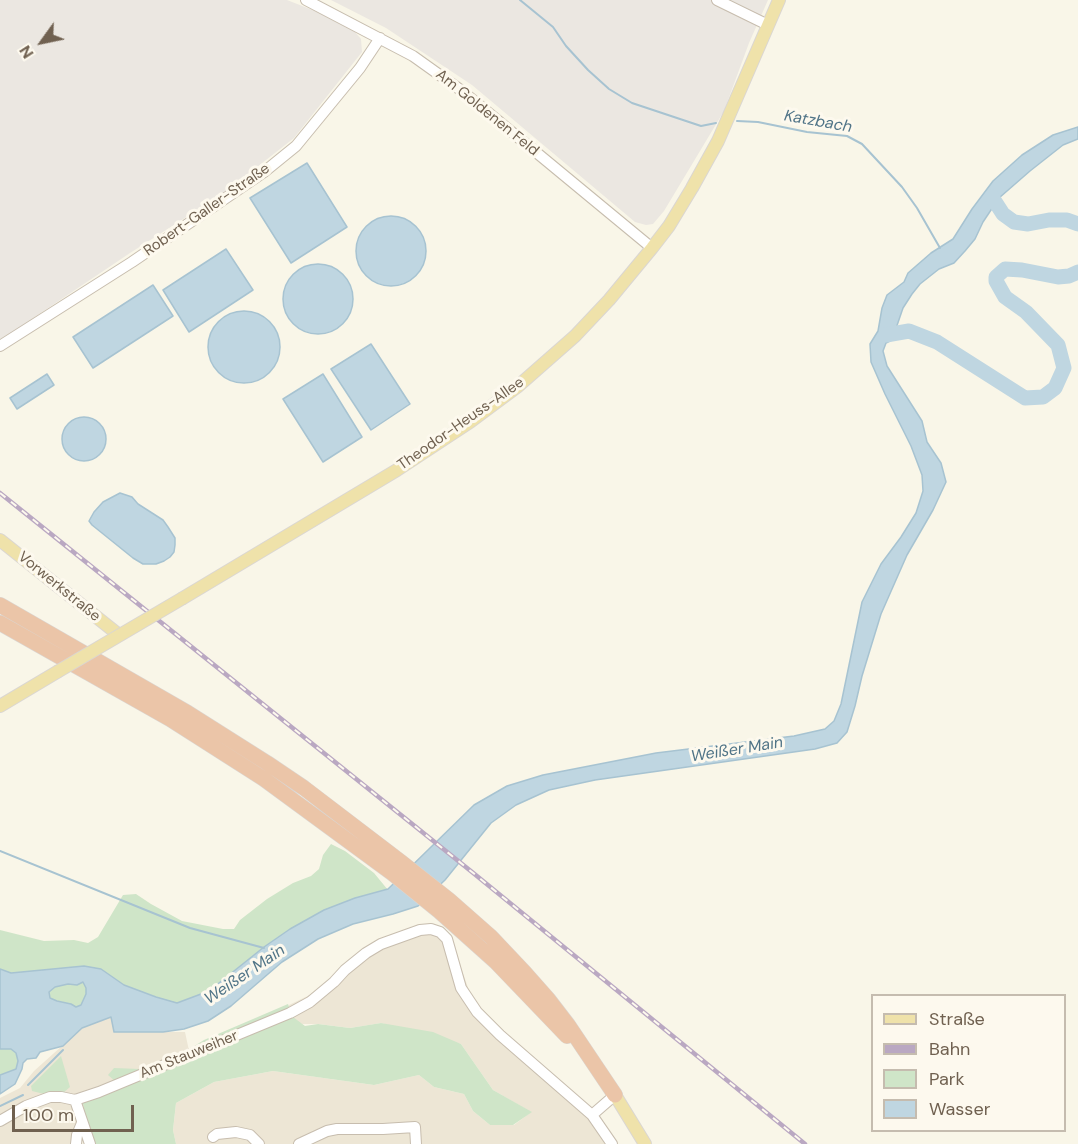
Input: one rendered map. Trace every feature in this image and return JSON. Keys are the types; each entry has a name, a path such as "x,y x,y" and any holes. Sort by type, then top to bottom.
{"highway":[{"path":"0,605 179,716 295,802 357,838"},
{"path":"0,623 267,763 304,788 357,838 444,905 550,1020 589,1057 615,1095"}],"main road":[{"name":"Theodor-Heuss-Allee","path":"0,706 397,470 470,422 517,387 575,336 609,300 669,226 718,141 779,0"},
{"name":"Vorwerkstraße","path":"0,540 119,635"},
{"path":"615,1095 645,1144"}],"street":[{"name":"Am Goldenen Feld","path":"306,0 413,56 462,91 652,248"},
{"path":"717,0 768,25"},
{"name":"Robert-Galler-Straße","path":"0,346 132,262 264,172 296,146 360,68 380,38"},
{"name":"Am Stauweiher","path":"0,1121 26,1106 50,1097 75,1100 99,1092 290,1013 310,1002 345,970 381,944 420,930 431,929 440,932 447,939 461,988 477,1012 592,1115"},
{"path":"611,1144 592,1115 615,1095"},
{"path":"75,1100 90,1144"},
{"path":"76,1144 82,1123"},
{"path":"299,1144 327,1131 337,1129 415,1127 416,1144"},
{"path":"213,1137 218,1134 236,1132 250,1135 259,1144"}],"shaded area":[{"path":"0,0 287,0 315,11 355,32 361,39 362,52 294,138 224,193 0,339"},
{"path":"331,0 768,0 749,43 724,111 664,211 653,224 646,225 635,222 472,85 386,28"},
{"path":"432,927 456,953 472,999 617,1144 176,1144 173,1130 176,1103 214,1082 273,1071 374,1085 419,1075 434,1087 464,1094 473,1111 490,1125 514,1125 531,1112 493,1090 461,1044 381,1023 350,1028 291,1021 289,1005 318,991 355,958"},
{"path":"111,1017 114,1032 185,1032 191,1060 89,1128 81,1138 80,1144 0,1144 0,1098 20,1088 34,1071 82,1028"}],"green space":[{"path":"331,844 345,851 374,873 388,890 355,898 324,910 290,929 209,991 177,1003 124,985 100,969 84,966 11,973 0,969 0,930 44,941 74,940 88,943 98,937 123,895 136,894 182,921 234,929 240,920 267,899 293,883 311,876 319,869 323,855"},
{"path":"83,982 86,994 82,1005 76,1007 50,998 49,992 55,987 68,984 77,985"},
{"path":"288,1004 293,1017 305,1026 318,1024 350,1028 381,1023 433,1032 461,1044 493,1090 532,1112 513,1125 490,1125 473,1111 464,1094 434,1087 419,1075 374,1085 273,1071 214,1082 176,1103 173,1130 176,1144 96,1144 89,1128 82,1100 191,1060 191,1048 204,1040"},
{"path":"0,1049 11,1049 16,1053 18,1061 16,1069 0,1075"},
{"path":"61,1056 70,1087 63,1093 44,1094 32,1091 31,1086"},
{"path":"114,1068 142,1071 115,1081 108,1075"}],"water":[{"name":"Weißer Main","path":"1078,127 1078,139 1063,145 999,198 975,239 954,263 939,269 920,284 903,308 892,340 886,343 883,351 887,366 922,421 927,442 941,463 946,482 907,555 881,614 847,732 837,743 815,749 595,780 549,790 516,805 491,823 445,880 418,906 353,924 318,939 282,962 231,1006 208,1021 184,1029 163,1032 114,1032 111,1017 82,1028 63,1046 40,1052 36,1058 27,1059 23,1063 15,1084 0,1094 0,1075 16,1069 18,1061 16,1053 11,1049 0,1049 0,969 11,973 84,966 101,969 124,985 177,1003 209,991 264,947 324,910 388,889 474,805 507,786 543,775 656,753 794,736 825,729 834,721 841,704 862,602 881,564 916,513 923,491 922,475 911,446 871,362 870,344 878,331 882,308 887,295 904,282 908,273 931,253 953,239 993,181 1022,155 1053,135","holes":["83,982 86,988 81,1005 76,1007 50,998 49,992 55,987 68,984 77,985"]},
{"path":"307,163 347,227 291,263 250,198"},
{"path":"391,216 404,219 416,226 423,238 426,251 423,264 416,276 404,283 391,286 378,283 366,276 359,264 356,251 359,238 366,226 378,219"},
{"path":"226,249 253,290 189,332 163,290"},
{"path":"318,264 337,270 347,280 353,299 347,318 337,328 318,334 299,328 289,318 283,299 289,280 299,270"},
{"path":"153,285 173,316 93,368 73,337"},
{"path":"244,311 264,317 274,327 280,347 274,367 264,377 244,383 224,377 214,367 208,347 214,327 224,317"},
{"path":"371,344 410,404 371,430 331,369"},
{"path":"47,374 54,385 17,409 10,398"},
{"path":"323,374 362,437 323,462 283,399"},
{"path":"84,417 100,423 106,439 100,455 84,461 68,455 62,439 68,423"},
{"path":"120,493 132,497 138,504 163,520 175,538 174,552 170,557 156,564 143,564 92,525 89,521 94,512 103,502"}],"waterway":[{"name":"Katzbach","path":"520,0 553,27 566,46 609,89 632,103 701,126 716,123"},
{"name":"Katzbach","path":"737,121 758,122 807,132 847,136 862,144 902,187 940,248"},
{"path":"992,197 1003,214 1014,222 1028,224 1049,220 1067,220 1078,224"},
{"path":"886,335 909,331 937,342 1025,398 1043,397 1055,388 1064,368 1058,345 1026,312 1005,297 996,277 1005,269 1058,277 1078,272"},
{"name":"Weißer Main","path":"0,851 190,928 264,948"},
{"path":"28,1085 63,1050"},
{"path":"0,1106 23,1095"}],"railway":[{"path":"0,493 472,872 805,1144"}]}
